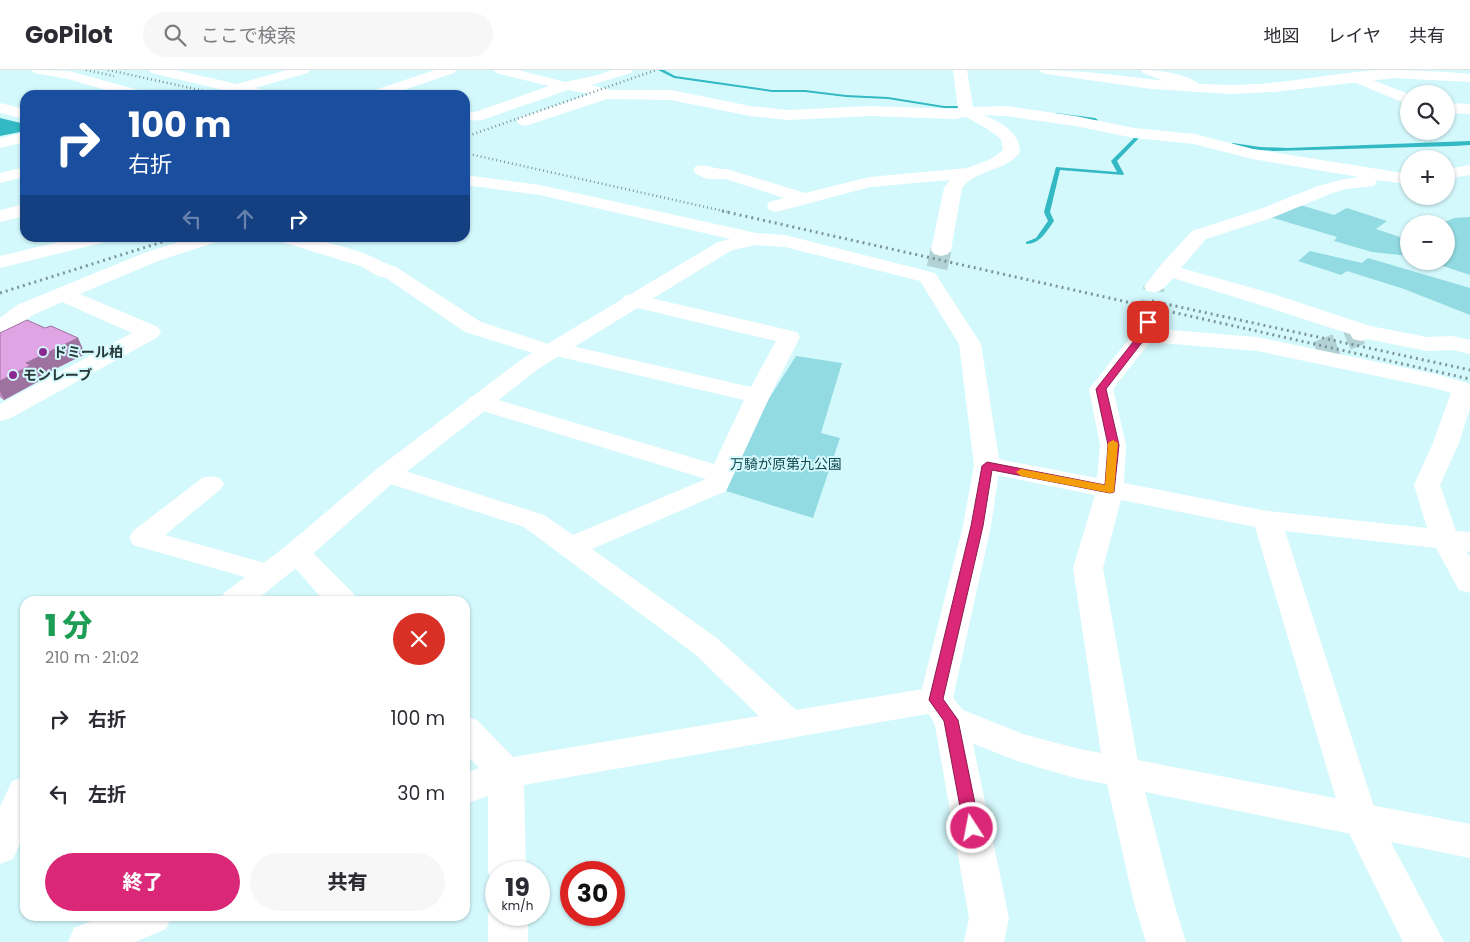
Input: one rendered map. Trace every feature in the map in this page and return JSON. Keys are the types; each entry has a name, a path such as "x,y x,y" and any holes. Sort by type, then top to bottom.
{"street":[{"path":"39,70 68,75 123,90"},
{"path":"156,70 240,90"},
{"path":"235,89 303,70"},
{"path":"389,90 449,70"},
{"path":"501,70 537,80 606,94 671,95 750,111 788,115 869,111 956,114 966,108 1006,112 1139,134 1194,139 1252,154 1400,178"},
{"path":"470,116 476,117 569,86 626,70"},
{"path":"960,70 966,108 1007,134 1013,145 1012,152 998,163 970,173 959,180 953,188 936,265 970,344 987,466 944,710 989,918 984,942"},
{"path":"1047,70 1122,83 1196,88 1260,88 1384,74 1418,74 1470,78"},
{"path":"1148,70 1196,88"},
{"path":"1354,78 1400,96"},
{"path":"470,105 537,80"},
{"path":"525,121 606,94"},
{"path":"0,108 20,113"},
{"path":"1455,108 1470,109"},
{"path":"0,143 20,138"},
{"path":"702,170 713,175 727,174 802,198"},
{"path":"0,178 20,173"},
{"path":"776,206 870,182 970,173"},
{"path":"1455,174 1470,173"},
{"path":"1154,287 1199,235 1267,213 1324,190 1346,184 1400,180"},
{"path":"470,181 540,190 756,239 785,241 936,265"},
{"path":"0,216 20,211"},
{"path":"241,596 296,553 387,474 479,402 552,350 725,246 756,239"},
{"path":"0,262 82,242"},
{"path":"0,318 63,295 151,257 198,242"},
{"path":"302,242 367,262 385,272 389,271 473,327 552,350 758,396"},
{"path":"1167,270 1262,298 1363,333 1427,344 1452,343 1470,347"},
{"path":"0,414 150,332 63,295"},
{"path":"570,547 717,485 758,396 789,336 633,300"},
{"path":"0,328 25,310"},
{"path":"1166,942 1154,903 1122,774 1088,568 1110,490 1113,445 1100,389 1146,328 1314,353 1440,382 1464,390 1458,445 1427,485 1457,541 1470,583"},
{"path":"479,402 722,475"},
{"path":"987,466 1267,520 1457,541"},
{"path":"387,474 534,521 707,647 790,725"},
{"path":"211,484 143,538 269,574"},
{"path":"1267,520 1360,819 1424,942"},
{"path":"296,553 337,596"},
{"path":"470,787 506,773 790,725 944,710 1016,747 1122,774 1470,841"},
{"path":"470,735 506,773 507,861"},
{"path":"0,847 20,803"},
{"path":"88,942 140,921"},
{"path":"508,926 508,942"}],"green space":[{"path":"1300,205 1334,215 1347,208 1387,221 1376,229 1400,237 1400,255 1372,252 1334,241 1337,237 1270,217"},
{"path":"1470,217 1470,275 1455,270 1455,218"},
{"path":"1310,251 1362,263 1368,258 1400,267 1400,270 1409,270 1470,288 1470,315 1404,289 1347,271 1341,275 1298,261"},
{"name":"万騎が原第九公園","path":"796,356 842,363 821,433 840,438 813,518 726,491 768,400"}],"shaded area":[{"path":"0,118 20,123 20,132 0,136"}],"building":[{"path":"27,320 45,328 51,326 78,338 26,363 31,365 0,381 0,333"}],"waterway":[{"path":"660,70 674,77 772,91 805,91 846,96 888,98 944,107 969,107"},
{"path":"1056,114 1095,120"},
{"path":"1028,243 1038,239 1051,221 1047,212 1058,168 1121,174 1114,161 1137,137"},
{"path":"1233,145 1260,149 1288,149 1470,143"}],"tunnel":[{"path":"937,268 941,250"},
{"path":"1148,322 1154,287"},
{"path":"1317,352 1361,334"}],"railway":[{"path":"86,70 114,76"},
{"path":"108,70 200,90"},
{"path":"470,135 656,70"},
{"path":"470,154 728,212"},
{"path":"722,211 1470,379"},
{"path":"0,293 162,242"},
{"path":"1152,301 1470,370"}],"slow traffic":[{"path":"1021,472 1110,490 1113,443"}],"place":[{"name":"ドミール柏","path":"43,352"},
{"name":"モンレーブ","path":"13,375"}],"route":[{"path":"972,828 951,720 936,700 977,526 987,466 1110,490 1113,445 1100,389 1146,332 1148,322"}]}
